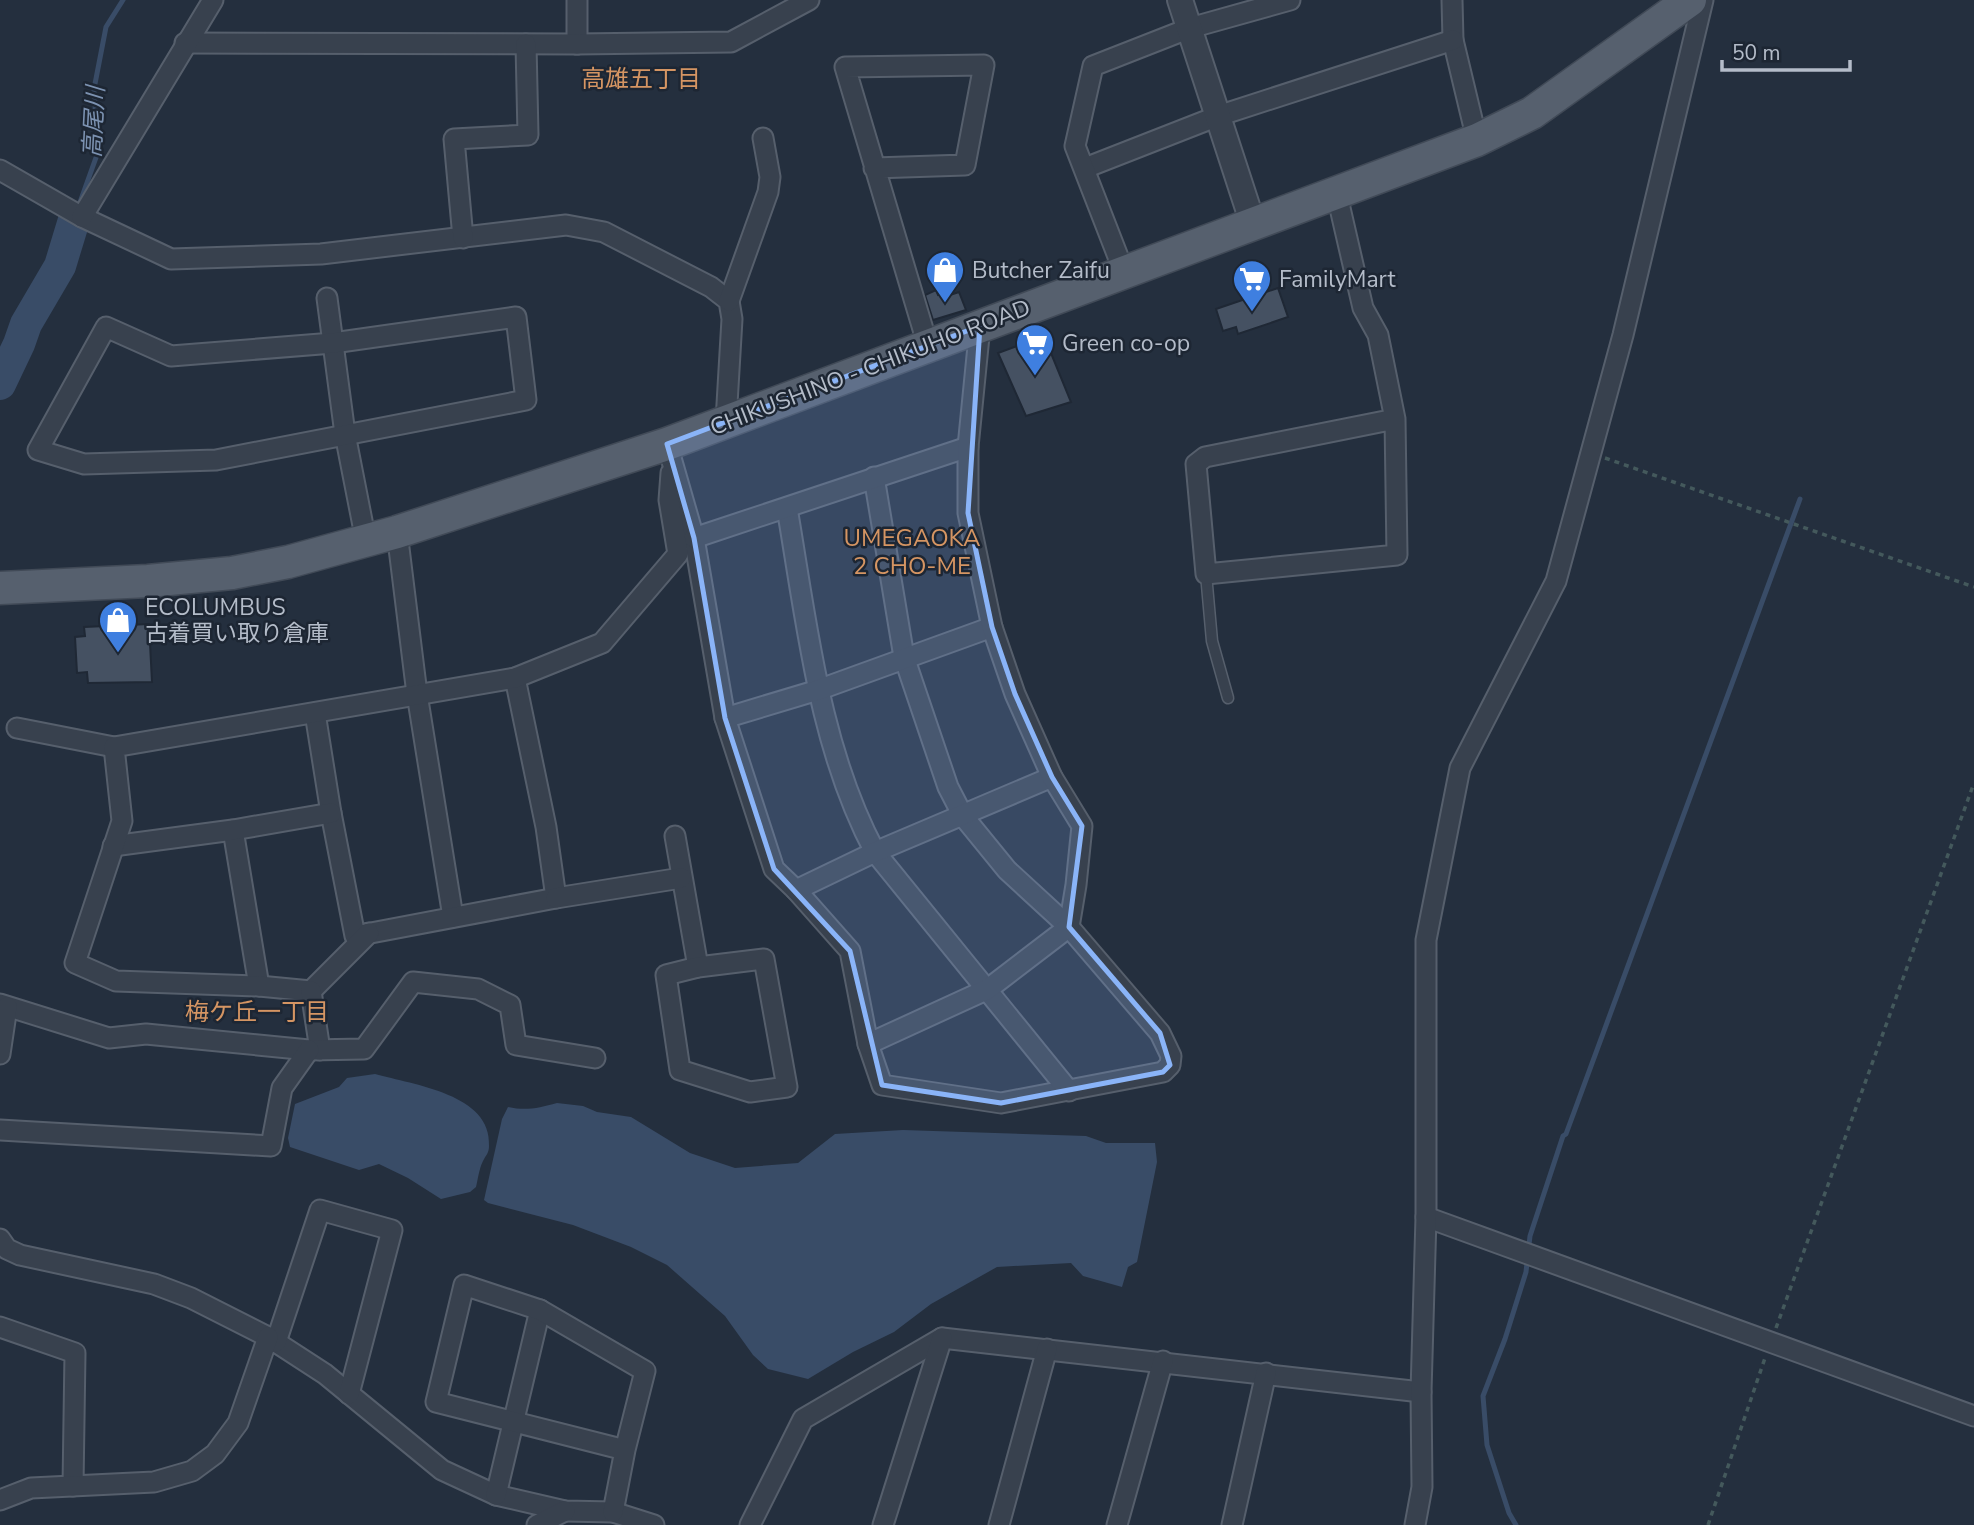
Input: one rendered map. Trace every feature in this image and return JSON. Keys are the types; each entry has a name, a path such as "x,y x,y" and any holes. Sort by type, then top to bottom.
{"main road":[{"name":"CHIKUSHINO - CHIKUHO ROAD","path":"0,588 148,581 232,573 288,562 670,451 726,421 1477,141 1532,113 1690,0"}],"street":[{"path":"82,217 213,0"},
{"path":"576,0 577,44"},
{"path":"185,43 731,42 809,0"},
{"path":"1180,0 1253,224"},
{"path":"1124,272 1075,146 1093,66 1190,28 1290,0"},
{"path":"1452,0 1452,40 1477,141"},
{"path":"1415,1525 1422,1487 1426,940 1460,768 1556,581 1623,335 1703,0"},
{"path":"1085,169 1218,116 1452,40"},
{"path":"463,237 454,139 528,135 526,44"},
{"path":"874,168 965,165 984,65 845,67 874,168 928,346"},
{"path":"726,421 732,320 729,301 768,192 770,177 763,138"},
{"path":"0,170 82,217 171,259 321,254 566,225 604,232 711,287 729,301"},
{"path":"1337,195 1363,308 1378,335 1395,419 1397,555 1206,574 1196,464 1205,457 1395,419"},
{"path":"327,298 345,434 366,541"},
{"path":"516,317 526,400 216,460 84,464 38,450 106,327 171,356 333,343 516,317"},
{"path":"868,1044 988,989 1069,927 1082,826 1052,777 1015,694 992,627 968,513 968,447 980,326"},
{"path":"694,538 968,447"},
{"path":"670,451 694,538 725,718 774,869 849,951 868,1044 882,1085 1001,1103 1163,1072 1170,1065 1171,1056 1160,1033 1069,927 1007,870 964,816 944,777 904,657 874,477"},
{"path":"17,728 114,747 515,678 602,643 678,554 670,500 670,451"},
{"path":"787,508 818,690 846,790 859,821 875,852 1069,1091"},
{"path":"397,532 417,694 453,917"},
{"path":"725,718 818,690 992,627"},
{"path":"515,678 546,827 556,898"},
{"path":"315,713 355,936 556,898 681,878"},
{"path":"114,747 122,821 75,963 116,981 259,986 311,991"},
{"path":"796,891 875,852 1052,777"},
{"path":"113,846 233,830 331,813"},
{"path":"233,830 259,986"},
{"path":"675,836 698,968"},
{"path":"0,1130 271,1146 282,1088 315,1050 311,991 369,933"},
{"path":"764,959 787,1087 750,1092 680,1070 666,975 698,968 764,959"},
{"path":"0,1051 4,1005 109,1038 146,1034 315,1050 364,1049 413,982 478,989 510,1005 516,1045 595,1058"},
{"path":"0,1500 31,1488 155,1482 192,1471 215,1454 238,1423 320,1210 392,1230 349,1394"},
{"path":"1426,1217 1974,1416"},
{"path":"0,1239 7,1249 20,1255 154,1284 191,1298 272,1340 325,1374 442,1470 496,1495 565,1510 613,1512 654,1525"},
{"path":"613,1512 645,1371 540,1310 464,1285 436,1402 625,1450"},
{"path":"496,1495 540,1310"},
{"path":"0,1327 75,1353 73,1486"},
{"path":"750,1525 803,1419 942,1338 1421,1392"},
{"path":"883,1525 942,1338"},
{"path":"999,1525 1047,1349"},
{"path":"1117,1525 1163,1361"},
{"path":"1232,1525 1266,1374"},
{"path":"537,1525 565,1510"}],"lane":[{"path":"1206,574 1212,640 1228,698"}],"path":[{"path":"1590,453 1974,587"},
{"path":"1708,1525 1771,1341 1974,783"}],"highlighted area":[{"path":"980,326 968,513 992,627 1015,694 1052,777 1082,826 1069,927 1160,1033 1170,1065 1163,1072 1001,1103 882,1085 850,951 774,869 725,718 694,538 667,444"}],"water":[{"path":"375,1074 448,1095 465,1103 478,1114 487,1128 489,1146 480,1167 476,1187 470,1192 441,1199 379,1164 359,1170 290,1147 288,1138 295,1104 339,1087 347,1078"},
{"path":"557,1103 631,1117 690,1153 735,1168 798,1163 835,1134 903,1130 1086,1136 1106,1143 1155,1143 1157,1162 1137,1262 1128,1267 1122,1287 1083,1276 1071,1263 997,1267 931,1304 894,1332 853,1352 808,1379 768,1369 753,1355 725,1316 667,1265 631,1247 573,1225 484,1200 502,1119 508,1107 521,1109"}],"building":[{"name":"FamilyMart","path":"1278,288 1288,317 1238,334 1236,327 1223,331 1216,309"},
{"name":"Butcher Zaifu","path":"936,290 938,295 948,291 950,295 959,292 966,310 933,320 925,295"},
{"name":"Green co-op","path":"1044,336 1071,402 1026,416 998,353"},
{"name":"ECOLUMBUS 古着買い取り倉庫","path":"149,624 152,682 88,683 87,672 77,673 75,637 85,636 84,627"}],"waterway":[{"name":"高尾川","path":"79,205 98,152 94,89 106,27 123,0"},
{"name":"高尾川","path":"0,384 26,324 60,266 74,220"},
{"path":"1516,1525 1509,1513 1487,1445 1483,1396 1505,1339 1526,1272 1530,1236 1563,1136 1566,1134 1800,499"}],"place":[{"name":"Butcher Zaifu","path":"945,304"},
{"name":"FamilyMart","path":"1252,313"},
{"name":"Green co-op","path":"1035,377"},
{"name":"ECOLUMBUS 古着買い取り倉庫","path":"118,654"}],"district":[{"name":"高雄五丁目","path":"641,79"},
{"name":"UMEGAOKA 2 CHO-ME","path":"912,552"},
{"name":"梅ケ丘一丁目","path":"257,1012"}]}
